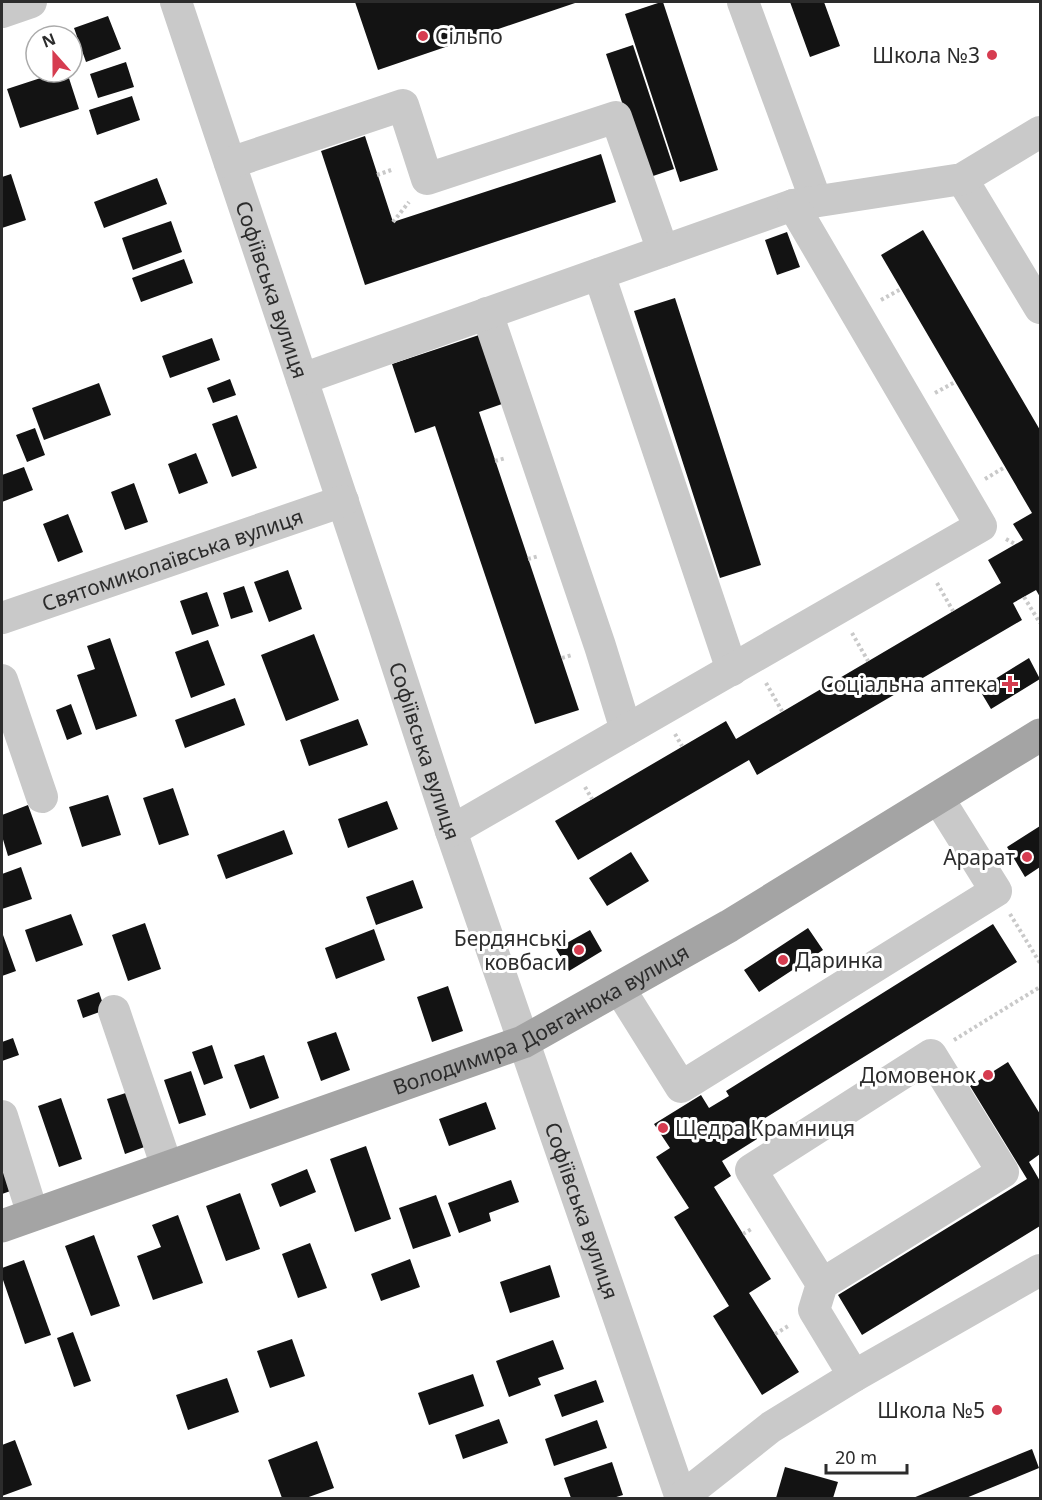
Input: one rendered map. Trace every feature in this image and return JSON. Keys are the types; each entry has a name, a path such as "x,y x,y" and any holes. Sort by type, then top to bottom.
{"main road":[{"name":"Володимира Довганюка вулиця","path":"2,1226 523,1042 729,926 1041,735"}],"street":[{"path":"2,12 31,2"},
{"name":"Софіївська вулиця","path":"176,2 451,831 681,1498"},
{"path":"451,831 981,526 805,203 743,2"},
{"path":"230,163 403,105 427,178 616,117 663,251"},
{"path":"302,379 805,203 962,180 1041,132"},
{"path":"962,180 1041,308"},
{"path":"599,274 732,670"},
{"path":"487,313 600,646 626,730"},
{"name":"Святомиколаївська вулиця","path":"2,618 343,501"},
{"path":"2,680 42,797"},
{"path":"619,988 681,1087 996,891 938,798"},
{"path":"114,1011 167,1167"},
{"path":"822,1284 751,1170 931,1055 1003,1172 822,1284 814,1310 854,1376"},
{"path":"2,1116 33,1215"},
{"path":"681,1498 771,1427 854,1376 1041,1270"}],"path":[{"path":"1024,597 1041,623"},
{"path":"996,891 1041,963"},
{"path":"931,1055 1041,987"}],"building":[{"name":"Сільпо","path":"355,2 578,2 378,70"},
{"path":"663,2 718,170 680,182 625,14"},
{"path":"790,2 824,2 840,46 810,57"},
{"path":"108,16 121,49 86,62 84,24"},
{"path":"633,45 674,169 647,178 606,54"},
{"path":"126,62 134,87 98,98 90,74"},
{"path":"24,83 71,84 79,109 20,128 7,89"},
{"path":"132,96 140,120 97,135 89,110"},
{"path":"365,136 393,222 601,154 616,202 365,285 321,151"},
{"path":"11,174 26,220 2,228 2,177"},
{"path":"157,178 167,204 104,228 94,202"},
{"path":"171,221 182,252 133,270 122,238"},
{"path":"923,230 1040,430 1040,597 1036,590 1013,603 1022,620 757,775 749,760 578,860 555,821 726,721 736,739 1001,583 988,560 1023,540 1013,524 1032,513 881,255"},
{"path":"787,232 800,267 777,275 765,240"},
{"path":"184,259 193,283 141,302 132,278"},
{"path":"675,298 761,565 720,578 634,311"},
{"path":"479,335 502,404 479,412 579,710 535,724 435,426 415,433 392,364"},
{"path":"212,338 220,360 170,378 162,356"},
{"path":"230,379 236,395 213,403 207,388"},
{"path":"99,383 111,415 44,440 32,408"},
{"path":"237,415 257,468 232,477 212,424"},
{"path":"35,428 45,455 27,462 16,435"},
{"path":"196,453 208,483 179,494 168,464"},
{"path":"24,467 33,490 2,502 2,475"},
{"path":"134,483 148,522 125,530 111,492"},
{"path":"68,514 83,552 58,562 43,524"},
{"path":"288,570 302,609 269,622 254,582"},
{"path":"244,586 253,612 231,619 223,593"},
{"path":"207,592 219,626 192,635 180,601"},
{"path":"314,634 339,700 286,721 261,655"},
{"path":"110,638 137,716 96,730 77,675 95,669 87,646"},
{"path":"208,640 225,685 191,698 175,652"},
{"name":"Соціальна аптека","path":"1029,658 1040,679 991,709 979,689"},
{"path":"235,698 245,725 185,748 175,720"},
{"path":"71,704 82,734 67,740 56,710"},
{"path":"358,719 368,745 309,766 300,740"},
{"path":"173,788 189,835 159,845 143,798"},
{"path":"108,795 121,835 82,847 69,807"},
{"path":"387,801 398,829 348,848 338,819"},
{"path":"28,805 42,844 8,856 2,836 2,815"},
{"name":"Арарат","path":"1040,826 1040,867 1025,877 1007,847"},
{"path":"284,830 293,854 226,879 217,855"},
{"path":"631,852 649,881 607,906 589,878"},
{"path":"21,867 32,899 2,909 2,874"},
{"path":"413,880 423,908 376,925 366,897"},
{"path":"71,914 83,945 36,962 25,930"},
{"path":"145,923 161,969 128,981 112,935"},
{"path":"993,924 1017,962 749,1128 757,1139 722,1161 731,1176 714,1187 771,1279 749,1293 799,1372 762,1395 713,1316 729,1306 674,1217 689,1208 656,1157 670,1148 654,1124 701,1095 709,1108 729,1096 726,1091"},
{"name":"Даринка","path":"808,928 823,950 759,992 744,970"},
{"path":"374,929 385,960 336,979 325,948"},
{"name":"Бердянські ковбаси","path":"590,930 602,951 569,971 556,949"},
{"path":"2,935 16,971 2,976"},
{"path":"448,986 463,1031 432,1042 417,997"},
{"path":"99,992 105,1010 83,1018 77,1000"},
{"path":"336,1032 350,1070 321,1081 307,1042"},
{"path":"13,1038 19,1055 2,1061 2,1042"},
{"path":"212,1045 223,1078 204,1085 192,1052"},
{"path":"264,1055 279,1098 250,1109 234,1065"},
{"path":"1008,1062 1040,1114 1040,1154 1029,1162 1040,1181 1040,1226 862,1335 838,1295 1027,1179 970,1086"},
{"path":"191,1071 206,1115 179,1124 164,1080"},
{"path":"132,1091 150,1145 125,1154 107,1099"},
{"path":"61,1098 82,1159 59,1167 38,1106"},
{"path":"486,1102 496,1129 449,1146 439,1119"},
{"path":"366,1146 391,1219 355,1232 330,1159"},
{"path":"2,1165 16,1189 2,1194"},
{"path":"307,1169 316,1192 280,1207 271,1184"},
{"path":"511,1180 519,1202 489,1213 491,1221 459,1233 448,1203"},
{"path":"240,1193 260,1249 226,1261 206,1206"},
{"path":"436,1195 451,1236 413,1249 399,1208"},
{"path":"178,1215 203,1283 153,1300 137,1256 161,1247 152,1225"},
{"path":"94,1235 120,1306 91,1316 65,1246"},
{"path":"310,1243 327,1288 298,1298 282,1254"},
{"path":"410,1259 420,1287 381,1301 371,1274"},
{"path":"24,1260 51,1335 25,1344 2,1277 2,1268"},
{"path":"550,1265 560,1297 510,1313 500,1282"},
{"path":"73,1332 91,1381 74,1387 57,1338"},
{"path":"292,1339 305,1376 270,1388 257,1351"},
{"path":"553,1340 564,1369 538,1378 541,1385 509,1397 496,1361"},
{"path":"473,1374 484,1406 429,1425 418,1393"},
{"path":"227,1378 239,1412 188,1430 176,1395"},
{"path":"596,1380 604,1402 562,1417 554,1395"},
{"path":"499,1419 508,1443 463,1459 455,1435"},
{"path":"597,1420 607,1448 554,1466 545,1439"},
{"path":"15,1440 32,1485 2,1496 2,1445"},
{"path":"317,1441 334,1488 306,1498 282,1498 268,1460"},
{"path":"1032,1449 1039,1468 966,1498 913,1498"},
{"path":"612,1462 623,1495 613,1498 571,1498 564,1478"},
{"path":"785,1467 838,1482 833,1498 776,1498"}],"place":[{"name":"Сільпо","path":"423,36"},
{"name":"Школа №3","path":"992,55"},
{"name":"Соціальна аптека","path":"1010,684"},
{"name":"Арарат","path":"1027,857"},
{"name":"Бердянські ковбаси","path":"579,950"},
{"name":"Даринка","path":"783,960"},
{"name":"Домовенок","path":"988,1075"},
{"name":"Щедра Крамниця","path":"663,1128"},
{"name":"Школа №5","path":"997,1410"}]}
